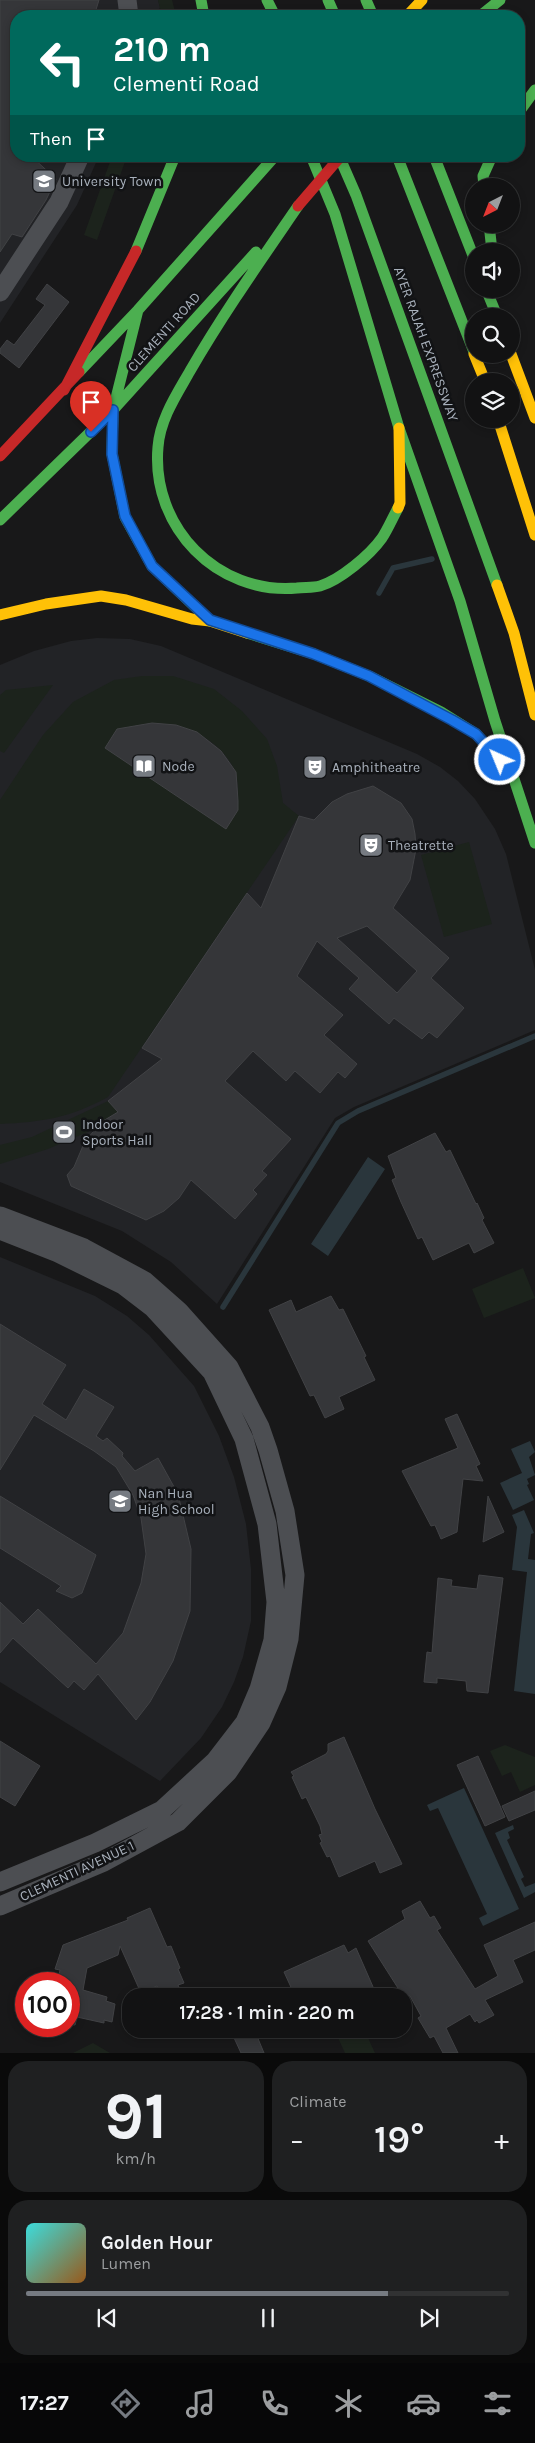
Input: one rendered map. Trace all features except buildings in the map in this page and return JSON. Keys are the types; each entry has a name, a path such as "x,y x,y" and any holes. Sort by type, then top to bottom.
{"main road":[{"path":"413,10 422,0"},
{"path":"488,10 500,0"},
{"path":"525,104 534,91"},
{"path":"64,390 128,266 166,182 173,162"},
{"path":"0,456 138,310 271,162"},
{"path":"313,162 335,214 399,428 462,610 535,843"},
{"name":"CLEMENTI ROAD","path":"0,520 113,410 298,206 335,162"},
{"name":"AYER RAJAH EXPRESSWAY","path":"342,162 514,633 535,715"},
{"path":"400,162 465,330"},
{"path":"436,162 468,243"},
{"path":"483,178 489,162"},
{"path":"298,206 210,336 169,408 158,446 159,487 175,527 201,558 238,582 276,590 320,586 353,567 382,538 400,503 399,428"},
{"path":"138,310 113,410 112,454 125,516 152,566 210,620"},
{"path":"514,363 535,418"},
{"path":"501,428 535,535"},
{"path":"0,615 46,604 101,596 126,600 192,619 210,620 369,676 432,708 476,734 512,772"}],"street":[{"path":"0,292 58,202 77,162"},
{"name":"CLEMENTI AVENUE 1","path":"0,1906 104,1862 178,1822 228,1772 261,1723 277,1687 289,1639 295,1575 285,1511 260,1427 230,1367 175,1306 144,1281 84,1248 4,1224"},
{"name":"CLEMENTI AVENUE 1","path":"0,1882 95,1843 162,1810 215,1761 245,1722 259,1689 273,1640 276,1602 267,1524 256,1480 244,1439 212,1372 153,1308 123,1285 4,1224"},
{"path":"256,1480 275,1477"}],"shaded area":[{"name":"University Town","path":"0,0 158,0 159,10 10,10 10,162 96,162 77,205 0,323"},
{"path":"158,0 172,0 174,10 160,10"},
{"path":"110,162 125,162 97,240 84,235"},
{"path":"97,638 130,639 161,646 417,754 440,767 458,781 475,799 495,829 506,854 535,970 535,1030 354,1107 335,1118 217,1304 171,1262 122,1231 0,1182 0,665 34,651 71,641"},
{"path":"142,676 173,676 214,689 242,711 267,739 277,766 283,803 299,816 108,1097 81,1110 56,1118 0,1124 0,800 43,735 73,702 114,680","holes":["152,723 165,724 201,735 229,760 236,775 238,810 113,736 117,729"]},
{"path":"53,685 4,753 0,751 0,695 6,690"},
{"path":"469,842 492,924 444,937 421,855"},
{"name":"Indoor Sports Hall","path":"108,1101 118,1112 103,1121 97,1128 48,1149 0,1164 0,1145 32,1137"},
{"path":"368,1157 385,1169 328,1256 311,1244"},
{"name":"Nan Hua High School","path":"0,1257 95,1296 127,1316 149,1335 194,1386 219,1436 234,1477 246,1524 251,1569 251,1621 243,1657 222,1707 201,1738 160,1781 0,1682"},
{"path":"523,1268 535,1298 484,1318 472,1289"},
{"path":"530,1441 535,1452 529,1457 535,1475 527,1479 529,1484 527,1485 534,1500 513,1510 500,1483 522,1473 511,1449"},
{"path":"524,1510 534,1533 531,1534 528,1559 535,1560 535,1694 514,1691 527,1572 512,1570 517,1527 512,1515"},
{"path":"505,1745 535,1757 535,1785 520,1792 511,1772 502,1776 490,1751"},
{"path":"464,1788 519,1909 483,1926 479,1918 487,1914 438,1808 430,1811 427,1805"},
{"path":"513,1825 514,1829 508,1832 510,1838 507,1840 524,1877 521,1879 525,1887 535,1883 535,1892 524,1898 495,1833"},
{"path":"338,2038 368,2038 375,2053 345,2053"},
{"path":"93,2043 110,2053 73,2053"}],"waterway":[{"path":"379,593 393,568 432,559"},
{"path":"223,1307 338,1123 358,1111 535,1036"}],"traffic: fast":[{"path":"201,0 203,10"},
{"path":"267,0 272,10"},
{"path":"328,0 332,10"},
{"path":"366,0 370,10"},
{"path":"488,10 500,0"},
{"path":"525,104 535,90"},
{"path":"136,251 173,162"},
{"path":"79,372 138,310 270,162"},
{"path":"313,162 335,214 399,428 460,601 495,721 535,843"},
{"path":"342,162 356,195 497,585"},
{"path":"399,162 465,329"},
{"path":"436,162 468,243"},
{"path":"483,178 489,162"},
{"path":"298,206 242,287 170,407 162,427 158,447 159,476 166,504 178,529 195,550 216,568 241,580 268,587 297,588 314,587 328,583 354,566 382,538 398,508"},
{"path":"490,233 491,243"},
{"path":"0,520 113,410 256,252"},
{"path":"490,298 494,308"},
{"path":"138,310 113,410 112,454 125,517 152,566 210,621"},
{"path":"247,633 314,654 369,676 441,712 476,734 505,766"}],"traffic: slow":[{"path":"413,10 422,0"},
{"path":"478,363 482,373"},
{"path":"514,363 535,418"},
{"path":"398,508 400,503 399,428"},
{"path":"501,428 535,535"},
{"path":"497,585 514,633 535,715"},
{"path":"0,615 46,604 101,596 126,600 192,619 210,621 247,633"}],"traffic: jam":[{"path":"298,206 336,162"},
{"path":"64,390 136,251"},
{"path":"0,456 79,372"}],"place":[{"name":"University Town","path":"44,181"},
{"name":"Node","path":"144,766"},
{"name":"Amphitheatre","path":"315,767"},
{"name":"Theatrette","path":"371,845"},
{"name":"Indoor Sports Hall","path":"64,1132"},
{"name":"Nan Hua High School","path":"120,1501"}],"route":[{"path":"91,432 113,410 112,454 125,516 152,566 210,620 314,654 369,676 441,712 476,734 500,760"}]}
